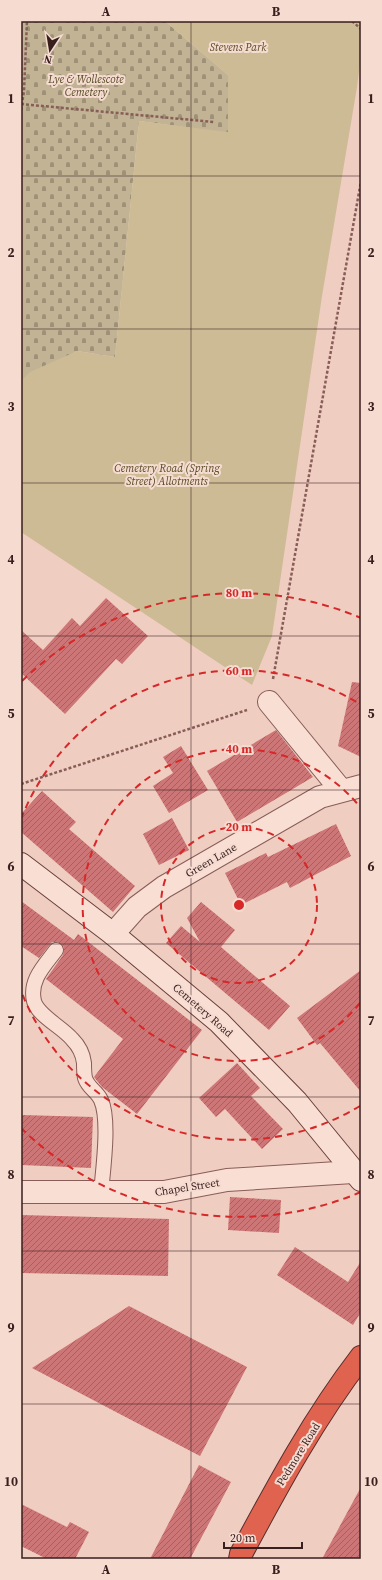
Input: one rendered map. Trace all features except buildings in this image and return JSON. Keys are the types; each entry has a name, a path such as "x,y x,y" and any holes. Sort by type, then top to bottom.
{"highway":[{"name":"Pedmore Road","path":"242,1558 281,1480 345,1378 361,1357"}],"street":[{"name":"Green Lane","path":"113,934 137,906 164,887 320,797 351,788 269,702"},
{"name":"Cemetery Road","path":"21,864 113,934 219,1022 297,1102 357,1176"},
{"name":"Chapel Street","path":"21,1192 164,1192 227,1180 357,1176"}],"lane":[{"path":"56,950 36,978 33,988 34,1000 37,1008 71,1037 78,1047 84,1061 84,1077 88,1086 100,1098 106,1117 101,1193"}],"path":[{"path":"21,110 27,21"},
{"path":"352,21 361,30"},
{"path":"21,104 214,122"},
{"path":"21,784 269,702 361,181"}],"green space":[{"name":"Lye & Wollescote Cemetery","path":"21,21 165,21 228,75 228,133 139,121 115,357 77,351 21,381"},
{"name":"Cemetery Road (Spring Street) Allotments","path":"165,21 361,21 361,56 357,87 322,296 272,636 252,685 21,532 21,381 30,372 77,351 115,357 139,121 228,132 228,75"}],"park label":[{"name":"Stevens Park","path":"238,47"}]}
